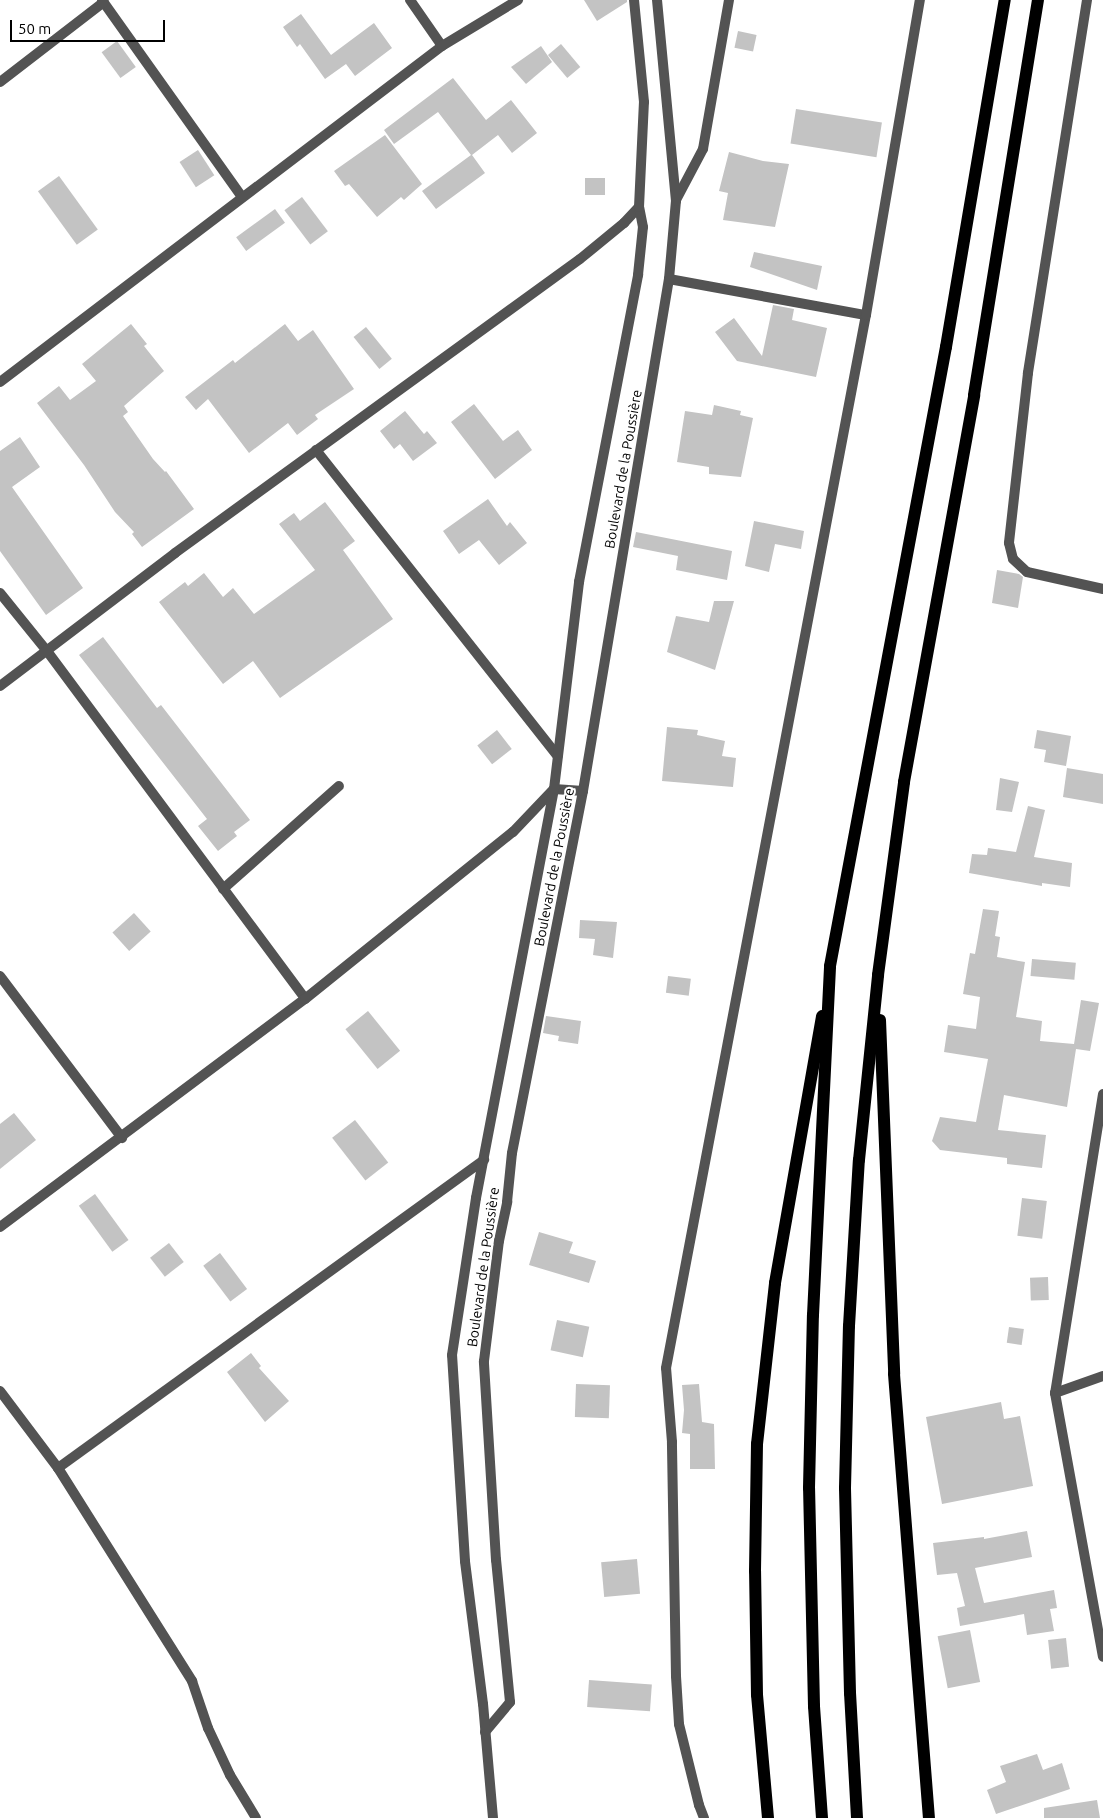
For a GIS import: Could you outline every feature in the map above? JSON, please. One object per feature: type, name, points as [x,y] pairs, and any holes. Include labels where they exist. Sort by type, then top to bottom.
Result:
[{"type":"main road","points":[[768,1818],[757,1696],[755,1571],[757,1444],[774,1283],[830,966],[946,347],[1005,0]]},
{"type":"main road","points":[[857,1818],[850,1693],[845,1488],[849,1326],[859,1160],[878,975],[904,782],[974,395],[1038,0]]},
{"type":"main road","points":[[822,1818],[814,1706],[809,1488],[813,1315],[830,966]]},
{"type":"main road","points":[[878,975],[894,1374],[930,1818]]},
{"type":"street","points":[[410,0],[442,46]]},
{"type":"street","points":[[0,382],[442,46],[518,0]]},
{"type":"street","name":"Boulevard de la Poussière","points":[[493,1818],[465,1562],[452,1355],[484,1160],[554,789],[579,582],[638,275],[643,227],[639,207],[644,102],[634,0]]},
{"type":"street","name":"Boulevard de la Poussière","points":[[485,1732],[510,1702],[496,1560],[484,1360],[499,1241],[508,1202],[512,1153],[583,791],[669,279],[676,201],[657,0]]},
{"type":"street","points":[[676,201],[703,149],[729,0]]},
{"type":"street","points":[[704,1818],[679,1724],[676,1676],[672,1442],[666,1368],[866,315],[920,0]]},
{"type":"street","points":[[1087,0],[1028,373],[1010,543],[1013,559],[1027,572],[1103,589]]},
{"type":"street","points":[[0,82],[103,1],[242,197]]},
{"type":"street","points":[[0,686],[316,450],[580,259],[624,224],[639,207]]},
{"type":"street","points":[[669,279],[866,315]]},
{"type":"street","points":[[316,450],[558,756]]},
{"type":"street","points":[[0,593],[47,651],[305,999]]},
{"type":"street","points":[[224,889],[339,786]]},
{"type":"street","points":[[0,1227],[122,1138],[305,999],[512,832],[554,789],[583,791]]},
{"type":"street","points":[[0,976],[122,1138]]},
{"type":"street","points":[[1103,1094],[1055,1393],[1098,1602],[1103,1658]]},
{"type":"street","points":[[58,1468],[484,1160]]},
{"type":"street","points":[[1055,1393],[1103,1376]]},
{"type":"street","points":[[0,1391],[58,1468],[192,1681],[208,1728],[230,1775],[256,1818]]},
{"type":"building","points":[[584,0],[627,0],[627,2],[597,21]]},
{"type":"building","points":[[301,14],[331,55],[374,23],[392,48],[355,76],[346,64],[325,79],[300,44],[297,47],[283,27]]},
{"type":"building","points":[[738,31],[757,35],[753,52],[734,48]]},
{"type":"building","points":[[117,41],[136,67],[120,78],[102,52]]},
{"type":"building","points":[[561,44],[580,67],[567,78],[548,55]]},
{"type":"building","points":[[541,46],[552,62],[526,84],[511,67]]},
{"type":"building","points":[[453,78],[486,120],[511,100],[537,133],[512,153],[498,135],[472,155],[485,173],[436,209],[422,191],[471,155],[438,112],[394,144],[384,130]]},
{"type":"building","points":[[796,109],[882,123],[876,157],[791,144]]},
{"type":"building","points":[[385,135],[422,184],[404,200],[401,197],[377,217],[349,184],[345,186],[334,171]]},
{"type":"building","points":[[198,150],[214,175],[196,187],[180,162]]},
{"type":"building","points":[[729,152],[763,161],[789,164],[775,227],[723,220],[728,193],[719,191]]},
{"type":"building","points":[[59,176],[98,229],[77,245],[38,191]]},
{"type":"building","points":[[585,178],[605,178],[605,195],[585,195]]},
{"type":"building","points":[[302,197],[328,231],[310,245],[284,210]]},
{"type":"building","points":[[275,209],[285,223],[246,251],[236,237]]},
{"type":"building","points":[[754,252],[822,266],[817,290],[750,267]]},
{"type":"building","points":[[773,305],[794,309],[792,320],[827,328],[816,377],[737,361],[715,332],[734,318],[762,356]]},
{"type":"building","points":[[131,324],[147,344],[144,346],[164,371],[124,406],[128,412],[123,416],[153,459],[166,471],[194,509],[142,547],[132,534],[134,532],[115,512],[84,465],[37,403],[59,386],[70,400],[96,381],[82,364]]},
{"type":"building","points":[[285,324],[298,341],[313,330],[354,389],[315,415],[318,419],[297,435],[288,423],[249,453],[208,399],[196,410],[185,397],[233,360],[235,363]]},
{"type":"building","points":[[366,327],[392,359],[379,369],[354,337]]},
{"type":"building","points":[[474,404],[503,441],[518,430],[532,450],[495,479],[451,422]]},
{"type":"building","points":[[714,405],[741,411],[740,415],[753,418],[741,477],[709,474],[709,467],[677,462],[685,411],[712,415]]},
{"type":"building","points":[[405,411],[424,434],[427,431],[437,443],[413,461],[400,444],[394,449],[380,431]]},
{"type":"building","points":[[20,437],[40,467],[12,487],[83,588],[46,615],[0,551],[0,451]]},
{"type":"building","points":[[488,499],[507,526],[510,522],[527,543],[499,565],[479,540],[459,554],[443,531]]},
{"type":"building","points":[[325,502],[355,541],[343,550],[393,619],[280,698],[253,661],[223,684],[159,602],[185,582],[188,586],[204,573],[223,597],[233,588],[254,614],[315,570],[279,524],[294,513],[300,521]]},
{"type":"building","points":[[754,521],[804,531],[801,549],[775,544],[769,572],[745,566]]},
{"type":"building","points":[[636,532],[732,551],[727,580],[676,570],[678,556],[633,547]]},
{"type":"building","points":[[997,570],[1019,574],[1023,577],[1018,608],[992,603]]},
{"type":"building","points":[[714,601],[734,601],[715,670],[667,652],[676,616],[709,622]]},
{"type":"building","points":[[103,637],[157,708],[161,705],[250,820],[234,832],[237,836],[218,851],[198,826],[207,819],[79,655]]},
{"type":"building","points":[[667,727],[698,730],[697,735],[725,741],[722,756],[736,758],[733,787],[662,781]]},
{"type":"building","points":[[497,730],[512,749],[492,764],[477,745]]},
{"type":"building","points":[[1037,730],[1071,736],[1066,766],[1044,762],[1046,750],[1034,748]]},
{"type":"building","points":[[1067,768],[1103,774],[1103,804],[1063,797]]},
{"type":"building","points":[[1000,778],[1019,782],[1012,812],[996,810]]},
{"type":"building","points":[[1028,806],[1045,810],[1034,857],[1072,863],[1070,887],[1042,883],[1042,886],[969,873],[972,854],[987,855],[988,848],[1016,852]]},
{"type":"building","points":[[983,909],[999,911],[995,936],[1000,937],[997,957],[1025,962],[1016,1017],[1042,1021],[1040,1041],[1074,1044],[1081,1000],[1099,1003],[1090,1051],[1076,1049],[1067,1107],[1004,1095],[998,1130],[1046,1135],[1042,1168],[1007,1164],[1007,1158],[940,1150],[932,1141],[940,1117],[976,1122],[988,1059],[944,1052],[948,1025],[976,1029],[980,997],[963,994],[970,953],[975,954]]},
{"type":"building","points":[[134,913],[151,932],[129,951],[112,932]]},
{"type":"building","points":[[580,920],[617,922],[613,958],[593,955],[595,939],[579,938]]},
{"type":"building","points":[[1032,959],[1076,963],[1074,980],[1031,976]]},
{"type":"building","points":[[668,976],[691,979],[689,996],[666,993]]},
{"type":"building","points":[[368,1011],[400,1051],[378,1069],[345,1029]]},
{"type":"building","points":[[546,1016],[581,1021],[578,1044],[558,1041],[559,1036],[543,1033]]},
{"type":"building","points":[[14,1113],[36,1140],[0,1169],[0,1124]]},
{"type":"building","points":[[355,1120],[388,1163],[365,1180],[332,1138]]},
{"type":"building","points":[[95,1194],[129,1240],[112,1252],[79,1206]]},
{"type":"building","points":[[1022,1198],[1047,1201],[1042,1239],[1017,1236]]},
{"type":"building","points":[[539,1232],[573,1242],[569,1253],[596,1261],[589,1283],[529,1265]]},
{"type":"building","points":[[169,1243],[184,1262],[165,1277],[150,1258]]},
{"type":"building","points":[[220,1253],[247,1289],[230,1302],[203,1266]]},
{"type":"building","points":[[1048,1277],[1049,1300],[1031,1301],[1030,1278]]},
{"type":"building","points":[[557,1320],[589,1327],[583,1357],[551,1350]]},
{"type":"building","points":[[1009,1327],[1024,1329],[1022,1345],[1007,1343]]},
{"type":"building","points":[[251,1353],[261,1366],[259,1368],[289,1401],[265,1422],[227,1372]]},
{"type":"building","points":[[576,1384],[610,1385],[609,1418],[575,1417]]},
{"type":"building","points":[[699,1384],[702,1422],[714,1424],[715,1469],[690,1469],[690,1434],[682,1433],[684,1410],[682,1385]]},
{"type":"building","points":[[1001,1402],[1004,1419],[1020,1416],[1033,1486],[942,1504],[926,1417]]},
{"type":"building","points":[[1027,1531],[1032,1557],[975,1568],[984,1603],[1054,1590],[1057,1608],[1050,1609],[1054,1631],[1027,1635],[1024,1614],[960,1626],[957,1608],[965,1606],[957,1573],[937,1575],[933,1543],[984,1537],[984,1539]]},
{"type":"building","points":[[637,1559],[640,1594],[604,1597],[601,1562]]},
{"type":"building","points":[[970,1630],[980,1682],[948,1688],[938,1636]]},
{"type":"building","points":[[1066,1638],[1069,1667],[1051,1669],[1048,1640]]},
{"type":"building","points":[[589,1680],[652,1684],[650,1711],[587,1707]]},
{"type":"building","points":[[1037,1754],[1043,1770],[1062,1763],[1070,1789],[996,1814],[987,1790],[1006,1782],[1000,1766]]},
{"type":"building","points":[[1097,1800],[1100,1818],[1044,1818],[1044,1808]]}]
